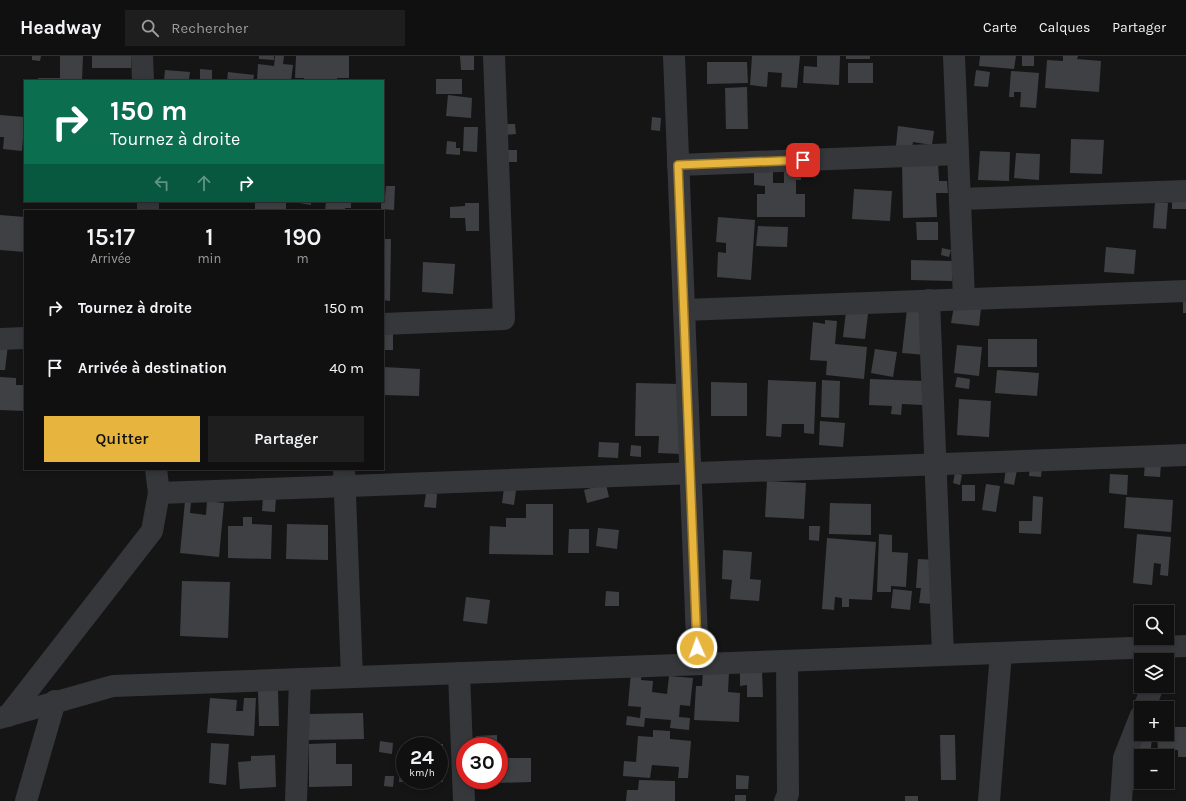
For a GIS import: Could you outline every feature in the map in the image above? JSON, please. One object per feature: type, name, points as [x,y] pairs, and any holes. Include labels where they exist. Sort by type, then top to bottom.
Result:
[{"type":"street","points":[[142,56],[143,80]]},
{"type":"street","points":[[384,324],[504,319],[494,56]]},
{"type":"street","points":[[674,56],[698,664]]},
{"type":"street","points":[[954,56],[964,299]]},
{"type":"street","points":[[678,165],[958,154]]},
{"type":"street","points":[[960,199],[1186,191]]},
{"type":"street","points":[[684,310],[1186,291]]},
{"type":"street","points":[[929,300],[943,655]]},
{"type":"street","points":[[0,338],[24,338]]},
{"type":"street","points":[[159,493],[344,478],[691,473],[1186,455]]},
{"type":"street","points":[[4,717],[152,531],[159,493],[156,470]]},
{"type":"street","points":[[344,478],[352,677]]},
{"type":"street","points":[[4,717],[113,686],[1001,653],[1174,651]]},
{"type":"street","points":[[989,801],[1001,653]]},
{"type":"street","points":[[785,801],[788,794],[787,661]]},
{"type":"street","points":[[459,673],[464,801]]},
{"type":"street","points":[[296,801],[300,679]]},
{"type":"street","points":[[26,801],[56,701]]},
{"type":"street","points":[[1121,801],[1124,758],[1134,733]]},
{"type":"building","points":[[32,56],[41,56],[40,61],[32,60]]},
{"type":"building","points":[[60,56],[83,56],[82,80],[38,80],[38,78],[60,78]]},
{"type":"building","points":[[92,56],[131,56],[131,68],[92,68]]},
{"type":"building","points":[[259,56],[274,56],[274,60],[259,59]]},
{"type":"building","points":[[275,56],[284,56],[283,64],[293,65],[291,80],[257,79],[258,64],[274,66]]},
{"type":"building","points":[[296,56],[349,56],[349,78],[337,78],[337,80],[304,80],[304,78],[295,78]]},
{"type":"building","points":[[460,56],[474,56],[474,70],[461,70]]},
{"type":"building","points":[[752,56],[800,56],[797,88],[781,87],[782,73],[768,72],[767,87],[750,85]]},
{"type":"building","points":[[817,56],[840,56],[839,85],[803,83],[804,66],[817,67]]},
{"type":"building","points":[[846,56],[870,56],[870,59],[846,59]]},
{"type":"building","points":[[980,56],[1016,56],[1014,69],[979,66]]},
{"type":"building","points":[[1022,56],[1034,56],[1034,66],[1022,66]]},
{"type":"building","points":[[1063,56],[1078,56],[1077,59],[1101,61],[1099,92],[1045,88],[1047,60],[1063,61]]},
{"type":"building","points":[[707,62],[747,62],[748,83],[707,84]]},
{"type":"building","points":[[848,63],[873,63],[873,83],[848,83]]},
{"type":"building","points":[[200,69],[212,70],[212,80],[164,80],[165,70],[190,72],[189,79],[200,79]]},
{"type":"building","points":[[976,70],[990,72],[988,87],[974,86]]},
{"type":"building","points":[[1011,71],[1039,73],[1036,108],[1020,107],[1021,92],[1014,92],[1014,97],[1009,97]]},
{"type":"building","points":[[228,72],[254,75],[253,80],[227,80]]},
{"type":"building","points":[[436,79],[462,79],[462,94],[436,94]]},
{"type":"building","points":[[747,87],[748,129],[726,129],[725,88]]},
{"type":"building","points":[[448,95],[472,98],[471,118],[446,116]]},
{"type":"building","points":[[0,115],[24,117],[24,138],[22,151],[3,149],[4,137],[0,137]]},
{"type":"building","points":[[652,117],[661,118],[660,131],[651,130]]},
{"type":"building","points":[[504,124],[515,124],[516,134],[505,135]]},
{"type":"building","points":[[898,126],[934,131],[932,145],[913,142],[912,148],[896,146]]},
{"type":"building","points":[[464,127],[478,127],[477,152],[463,151]]},
{"type":"building","points":[[1071,139],[1104,140],[1102,174],[1070,173]]},
{"type":"building","points":[[447,141],[456,142],[456,148],[460,148],[460,155],[446,154]]},
{"type":"building","points":[[507,150],[517,150],[517,162],[507,162]]},
{"type":"building","points":[[980,151],[1010,152],[1009,181],[978,180]]},
{"type":"building","points":[[784,152],[802,152],[801,180],[796,180],[796,194],[805,194],[805,217],[757,217],[757,194],[765,194],[765,186],[754,185],[754,154],[773,154],[773,183],[784,183]]},
{"type":"building","points":[[1016,153],[1040,154],[1039,180],[1014,178]]},
{"type":"building","points":[[938,162],[939,181],[947,181],[948,193],[936,193],[937,217],[903,218],[902,163]]},
{"type":"building","points":[[386,186],[395,186],[394,210],[381,209],[381,202],[384,202]]},
{"type":"building","points":[[1172,186],[1186,186],[1186,209],[1172,209]]},
{"type":"building","points":[[854,189],[892,191],[890,221],[852,219]]},
{"type":"building","points":[[255,202],[286,202],[286,210],[255,210]]},
{"type":"building","points":[[293,202],[311,202],[311,205]]},
{"type":"building","points":[[326,202],[351,202],[351,208],[345,208],[345,210],[325,210]]},
{"type":"building","points":[[1155,202],[1168,203],[1166,229],[1153,228]]},
{"type":"building","points":[[465,203],[479,203],[479,231],[466,231],[465,218],[450,218],[450,207],[465,206]]},
{"type":"building","points":[[0,215],[24,217],[24,252],[0,250]]},
{"type":"building","points":[[718,217],[755,220],[751,280],[717,277],[718,252],[726,253],[726,243],[716,242]]},
{"type":"building","points":[[916,222],[938,222],[938,240],[917,240]]},
{"type":"building","points":[[758,226],[788,227],[787,247],[756,246]]},
{"type":"building","points":[[384,239],[391,239],[390,301],[384,300]]},
{"type":"building","points":[[1106,247],[1136,250],[1134,274],[1104,272]]},
{"type":"building","points":[[942,248],[951,250],[949,257],[941,255]]},
{"type":"building","points":[[911,260],[952,261],[952,281],[911,280]]},
{"type":"building","points":[[423,262],[455,264],[453,294],[422,292]]},
{"type":"building","points":[[1183,297],[1186,297],[1186,313],[1183,313]]},
{"type":"building","points":[[954,306],[981,309],[979,326],[951,323]]},
{"type":"building","points":[[907,309],[931,312],[926,355],[902,353]]},
{"type":"building","points":[[846,311],[868,314],[865,339],[843,337]]},
{"type":"building","points":[[825,320],[837,321],[835,344],[867,347],[864,379],[826,375],[827,361],[810,360],[813,322],[825,324]]},
{"type":"building","points":[[384,321],[393,321],[393,350],[384,350]]},
{"type":"building","points":[[988,339],[1037,339],[1037,367],[988,367]]},
{"type":"building","points":[[0,344],[8,345],[5,370],[0,370]]},
{"type":"building","points":[[957,345],[982,347],[979,376],[954,373]]},
{"type":"building","points":[[875,349],[897,352],[893,377],[871,373]]},
{"type":"building","points":[[384,367],[420,369],[419,396],[384,395]]},
{"type":"building","points":[[997,370],[1039,373],[1037,396],[995,393]]},
{"type":"building","points":[[0,377],[16,378],[16,385],[24,385],[24,411],[0,410]]},
{"type":"building","points":[[957,377],[970,379],[969,389],[955,387]]},
{"type":"building","points":[[870,379],[923,381],[923,405],[902,404],[901,415],[891,414],[892,406],[869,405]]},
{"type":"building","points":[[768,380],[816,382],[814,434],[804,433],[804,424],[782,424],[781,437],[766,436]]},
{"type":"building","points":[[822,380],[840,381],[839,418],[821,417]]},
{"type":"building","points":[[711,382],[747,383],[747,416],[711,416]]},
{"type":"building","points":[[636,383],[680,384],[682,454],[658,453],[659,436],[635,436]]},
{"type":"building","points":[[959,399],[991,401],[989,437],[957,435]]},
{"type":"building","points":[[820,421],[845,423],[843,447],[819,445]]},
{"type":"building","points":[[599,442],[619,443],[618,458],[598,457]]},
{"type":"building","points":[[631,445],[641,446],[641,457],[630,456]]},
{"type":"building","points":[[1145,462],[1161,464],[1160,477],[1144,476]]},
{"type":"building","points":[[1030,465],[1042,466],[1041,477],[1029,476]]},
{"type":"building","points":[[1006,467],[1017,470],[1014,485],[1004,483]]},
{"type":"building","points":[[955,473],[962,475],[960,485],[953,483]]},
{"type":"building","points":[[1110,474],[1128,475],[1127,495],[1109,493]]},
{"type":"building","points":[[767,481],[806,483],[804,519],[765,517]]},
{"type":"building","points":[[606,484],[609,497],[587,503],[584,490]]},
{"type":"building","points":[[986,484],[1000,486],[996,512],[982,510]]},
{"type":"building","points":[[962,485],[975,485],[975,501],[962,501]]},
{"type":"building","points":[[504,488],[516,490],[514,505],[502,503]]},
{"type":"building","points":[[426,493],[437,494],[436,508],[424,507]]},
{"type":"building","points":[[1033,496],[1043,497],[1041,534],[1019,533],[1019,521],[1032,521]]},
{"type":"building","points":[[263,497],[276,497],[275,512],[262,511]]},
{"type":"building","points":[[1126,497],[1173,500],[1171,532],[1124,528]]},
{"type":"building","points":[[185,501],[191,502],[190,513],[206,515],[207,501],[224,503],[219,557],[180,553]]},
{"type":"building","points":[[830,503],[871,504],[871,535],[829,534]]},
{"type":"building","points":[[526,504],[553,504],[553,555],[489,554],[490,526],[506,527],[506,518],[526,518]]},
{"type":"building","points":[[243,517],[252,517],[252,524],[272,525],[271,559],[228,558],[228,526],[243,526]]},
{"type":"building","points":[[287,524],[328,525],[328,560],[286,559]]},
{"type":"building","points":[[809,526],[820,526],[819,541],[809,540]]},
{"type":"building","points":[[598,528],[619,530],[617,549],[596,546]]},
{"type":"building","points":[[569,529],[589,529],[589,553],[568,553]]},
{"type":"building","points":[[879,534],[892,535],[892,552],[908,553],[906,587],[891,586],[891,592],[877,592]]},
{"type":"building","points":[[1137,534],[1171,537],[1168,576],[1160,575],[1161,564],[1154,563],[1152,585],[1133,583]]},
{"type":"building","points":[[827,538],[876,542],[872,600],[849,599],[849,607],[842,607],[842,598],[835,597],[834,610],[822,609]]},
{"type":"building","points":[[723,550],[752,552],[750,579],[761,580],[759,601],[730,599],[732,580],[722,579]]},
{"type":"building","points":[[918,559],[936,560],[933,604],[919,603],[921,588],[916,588]]},
{"type":"building","points":[[182,581],[230,582],[228,638],[180,636]]},
{"type":"building","points":[[893,589],[912,591],[910,610],[891,608]]},
{"type":"building","points":[[606,591],[619,592],[619,606],[605,606]]},
{"type":"building","points":[[466,597],[490,600],[487,624],[463,621]]},
{"type":"building","points":[[703,670],[729,672],[728,692],[740,693],[739,722],[694,720],[696,686],[702,686]]},
{"type":"building","points":[[762,670],[763,697],[747,697],[747,685],[740,686],[740,671]]},
{"type":"building","points":[[631,672],[642,673],[641,680],[653,681],[652,692],[667,694],[669,676],[693,678],[690,706],[680,705],[679,717],[690,718],[689,730],[670,728],[671,720],[645,718],[644,727],[626,725],[627,716],[640,718],[641,707],[628,706]]},
{"type":"building","points":[[278,689],[279,726],[259,726],[258,690]]},
{"type":"building","points":[[210,698],[237,700],[236,711],[243,711],[244,698],[256,698],[254,736],[207,733]]},
{"type":"building","points":[[363,713],[364,739],[308,740],[307,714]]},
{"type":"building","points":[[1174,727],[1186,727],[1186,757],[1178,757],[1178,750],[1158,749],[1157,741],[1174,741]]},
{"type":"building","points":[[653,730],[670,731],[670,739],[691,741],[688,778],[678,778],[679,767],[652,765],[650,778],[623,776],[624,761],[636,762],[638,736],[653,737]]},
{"type":"building","points":[[497,735],[497,737],[476,737]]},
{"type":"building","points":[[940,735],[955,735],[956,780],[941,780]]},
{"type":"building","points":[[380,741],[393,743],[392,754],[379,752]]},
{"type":"building","points":[[1140,741],[1152,741],[1151,749],[1138,749]]},
{"type":"building","points":[[211,743],[229,744],[226,785],[209,783]]},
{"type":"building","points":[[336,743],[336,764],[352,764],[352,786],[309,787],[309,744]]},
{"type":"building","points":[[275,755],[276,787],[240,789],[238,762],[251,761],[251,756]]},
{"type":"building","points":[[508,758],[531,758],[531,782],[508,783]]},
{"type":"building","points":[[736,775],[749,776],[748,789],[736,789]]},
{"type":"building","points":[[385,776],[394,776],[393,787],[384,786]]},
{"type":"building","points":[[639,780],[675,781],[675,801],[626,801],[627,790],[638,790]]},
{"type":"building","points":[[735,795],[746,795],[746,801],[735,801]]},
{"type":"building","points":[[905,796],[918,796],[918,801],[905,801]]},
{"type":"route","points":[[697,648],[678,165],[803,160]]}]
